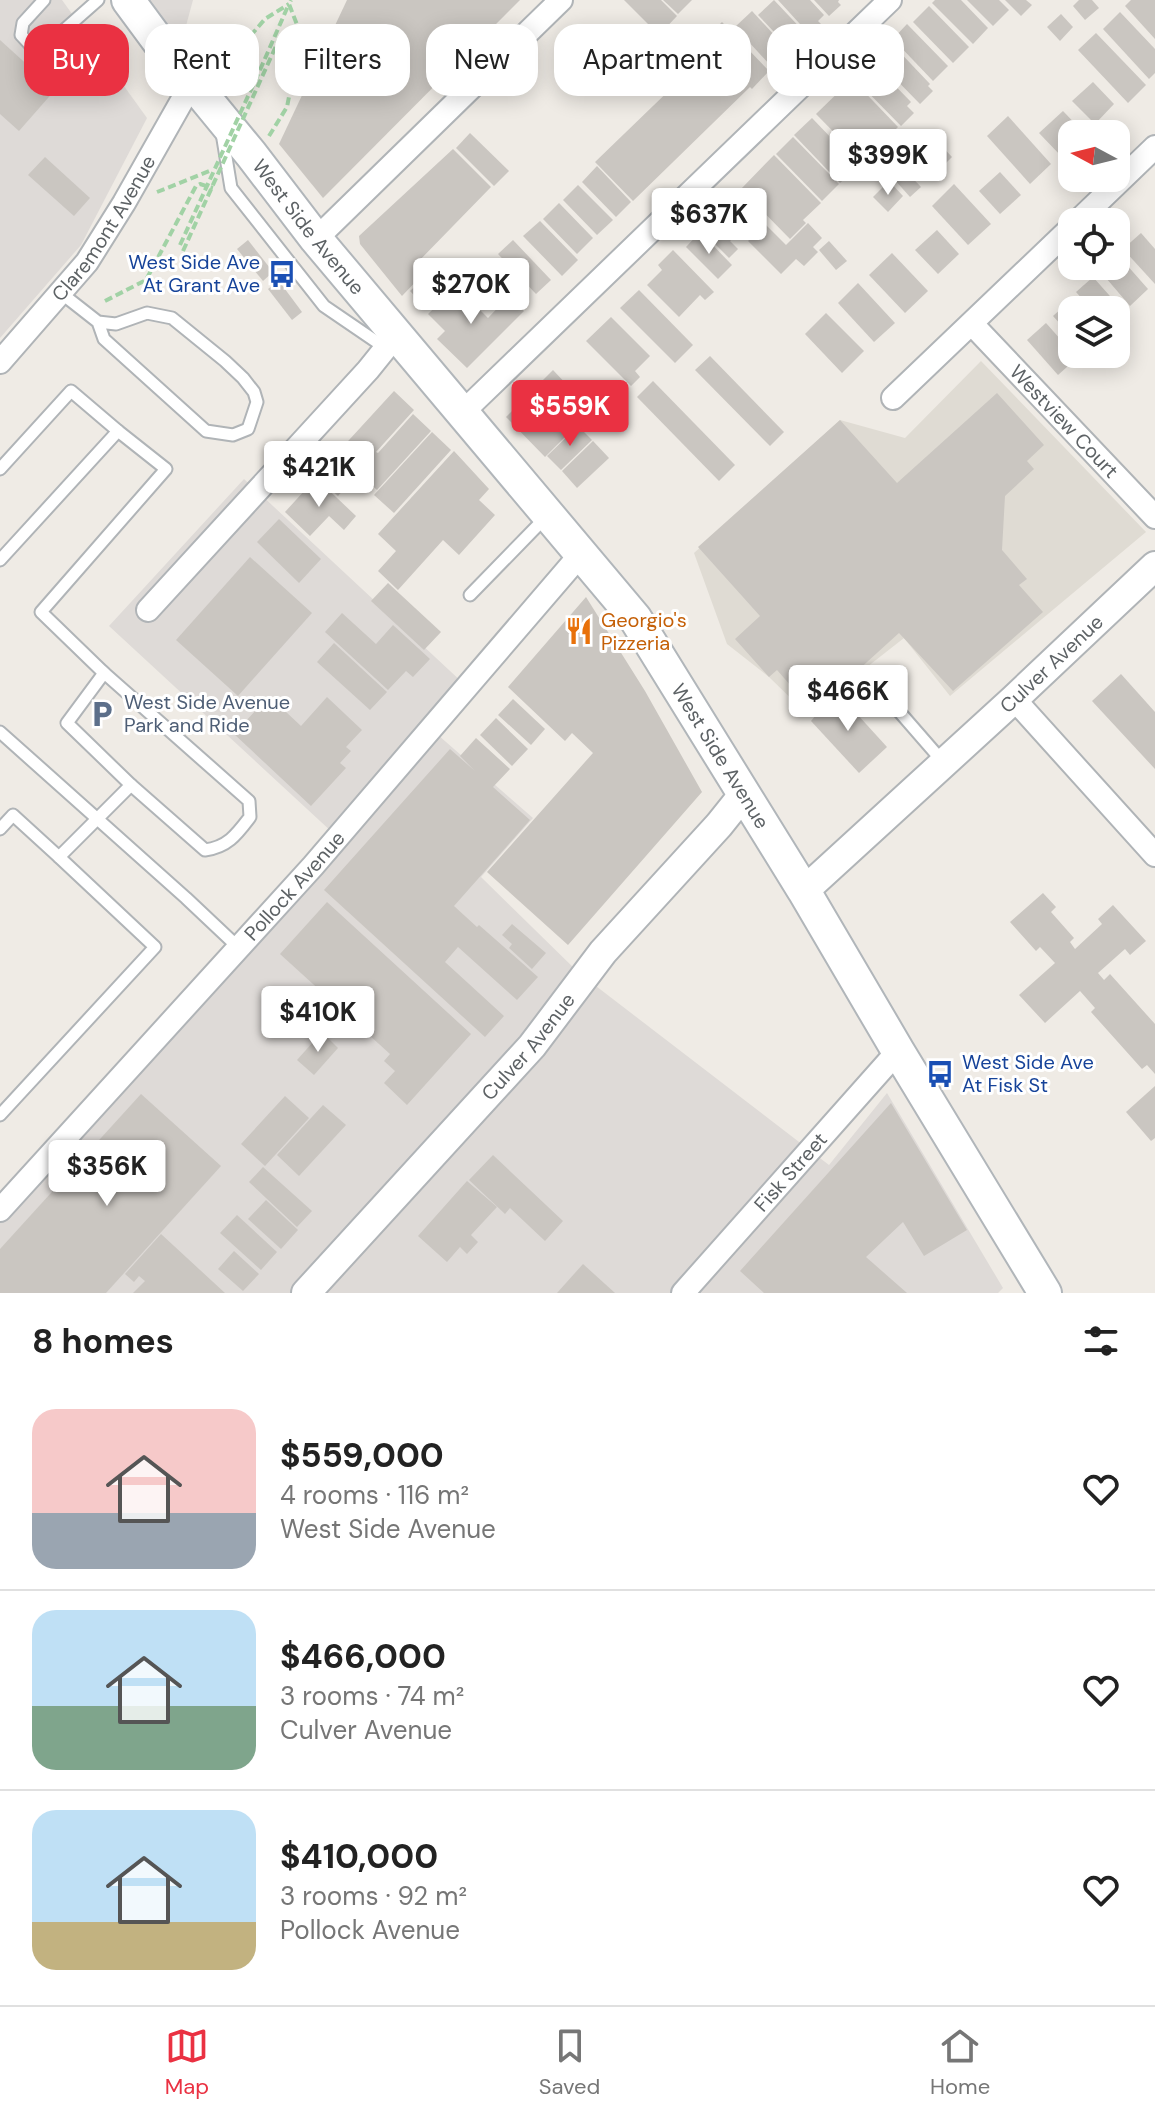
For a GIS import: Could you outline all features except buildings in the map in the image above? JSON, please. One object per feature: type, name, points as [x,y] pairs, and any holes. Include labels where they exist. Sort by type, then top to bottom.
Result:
[{"type":"main road","name":"West Side Avenue","points":[[212,96],[220,116],[392,341],[439,384],[635,618],[804,891],[1045,1293]]},
{"type":"street","points":[[316,239],[561,0]]},
{"type":"street","points":[[463,412],[890,0]]},
{"type":"street","name":"Claremont Avenue","points":[[0,362],[87,262],[193,96]]},
{"type":"street","points":[[1092,208],[1155,147]]},
{"type":"street","points":[[893,398],[1058,241]]},
{"type":"street","name":"Westview Court","points":[[972,324],[1155,517]]},
{"type":"street","points":[[148,610],[392,341]]},
{"type":"street","name":"Pollock Avenue","points":[[0,1210],[313,866],[580,555]]},
{"type":"street","name":"Culver Avenue","points":[[804,891],[945,764],[1155,566]]},
{"type":"street","points":[[1014,699],[1155,855]]},
{"type":"street","name":"Culver Avenue","points":[[306,1293],[532,1046],[603,952],[743,795]]},
{"type":"street","name":"Fisk Street","points":[[683,1293],[898,1051]]},
{"type":"lane","points":[[44,0],[23,23],[21,35],[34,49],[47,45],[98,0]]},
{"type":"lane","points":[[220,116],[231,188],[324,306],[392,341]]},
{"type":"lane","points":[[61,293],[98,322],[116,324],[147,313],[172,318],[225,361],[254,392],[257,402],[248,429],[233,435],[206,431],[104,339],[98,322]]},
{"type":"lane","points":[[0,469],[71,391],[166,469],[41,612],[102,671],[249,801],[250,817],[235,836],[218,848],[205,850],[67,723],[104,673],[102,671]]},
{"type":"lane","points":[[0,560],[118,431]]},
{"type":"lane","points":[[470,595],[549,514]]},
{"type":"lane","points":[[877,686],[945,764]]},
{"type":"lane","points":[[0,732],[239,948]]},
{"type":"lane","points":[[59,857],[131,785]]},
{"type":"lane","points":[[0,829],[13,815],[155,947],[0,1115]]},
{"type":"path","points":[[280,24],[290,2]]},
{"type":"path","points":[[259,25],[290,2]]},
{"type":"path","points":[[268,138],[287,107],[301,35],[290,2]]},
{"type":"path","points":[[275,36],[181,248],[275,48]]},
{"type":"path","points":[[124,203],[227,164]]},
{"type":"path","points":[[105,301],[146,280],[196,186],[200,184],[219,191]]},
{"type":"shaded area","points":[[0,0],[62,0],[79,24],[24,24],[24,96],[129,96],[129,93],[147,118],[81,245],[0,338]]},
{"type":"shaded area","points":[[142,0],[193,0],[186,24],[161,24]]},
{"type":"shaded area","points":[[981,361],[1146,532],[950,696],[904,638],[807,714],[769,677],[727,644],[694,553],[840,420],[905,438]]},
{"type":"shaded area","points":[[244,479],[464,684],[430,728],[533,818],[481,877],[579,973],[829,1165],[887,1093],[1003,1288],[998,1293],[0,1293],[0,1206],[333,833],[109,626]]},
{"type":"place","name":"West Side Ave At Grant Ave","points":[[282,274]]},
{"type":"place","name":"Georgio's Pizzeria","points":[[579,631]]},
{"type":"place","name":"West Side Avenue Park and Ride","points":[[102,714]]},
{"type":"place","name":"West Side Ave At Fisk St","points":[[940,1074]]}]
